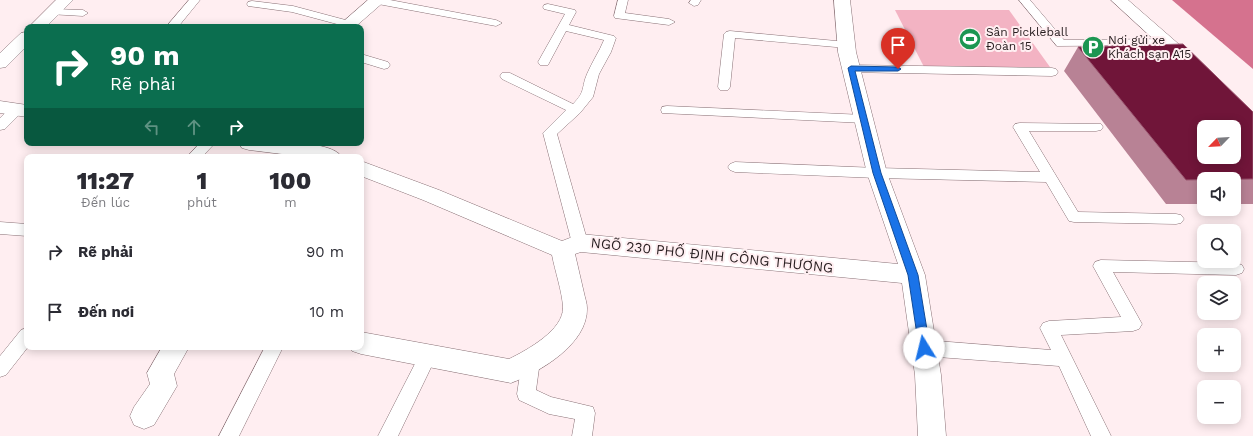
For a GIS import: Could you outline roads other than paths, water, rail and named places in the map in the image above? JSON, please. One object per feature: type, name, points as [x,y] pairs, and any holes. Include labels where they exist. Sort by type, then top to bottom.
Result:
[{"type":"street","points":[[40,24],[65,0]]},
{"type":"street","points":[[349,24],[378,0]]},
{"type":"street","points":[[842,0],[851,68],[877,173],[913,275],[928,375],[932,436]]},
{"type":"street","points":[[1119,0],[1201,73]]},
{"type":"street","points":[[0,63],[24,40]]},
{"type":"street","points":[[272,146],[324,154]]},
{"type":"street","name":"NGÕ 230 PHỐ ĐỊNH CÔNG THƯỢNG","points":[[364,169],[571,246],[913,275]]},
{"type":"street","points":[[364,344],[511,371],[548,350],[571,327],[575,308],[571,246]]},
{"type":"street","points":[[144,416],[164,386],[160,373],[174,350]]},
{"type":"lane","points":[[175,24],[195,0]]},
{"type":"lane","points":[[378,0],[496,23]]},
{"type":"lane","points":[[623,0],[619,16],[669,22]]},
{"type":"lane","points":[[1024,0],[1061,44],[1166,42]]},
{"type":"lane","points":[[252,4],[293,9],[341,24]]},
{"type":"lane","points":[[544,62],[571,12],[548,7]]},
{"type":"lane","points":[[53,12],[83,13]]},
{"type":"lane","points":[[563,27],[610,38],[605,52],[593,74],[587,97],[550,133],[571,246]]},
{"type":"lane","points":[[724,86],[730,34],[847,45]]},
{"type":"lane","points":[[364,59],[384,64]]},
{"type":"lane","points":[[851,68],[1052,72]]},
{"type":"lane","points":[[506,76],[574,110]]},
{"type":"lane","points":[[0,126],[15,109]]},
{"type":"lane","points":[[667,110],[864,119]]},
{"type":"lane","points":[[1096,127],[1020,127],[1074,217],[1176,219]]},
{"type":"lane","points":[[197,154],[205,146]]},
{"type":"lane","points":[[735,167],[877,173],[1050,177]]},
{"type":"lane","points":[[0,228],[24,230]]},
{"type":"lane","points":[[1101,436],[1049,328],[1133,324],[1101,266],[1236,269]]},
{"type":"lane","points":[[0,369],[24,339]]},
{"type":"lane","points":[[924,348],[1064,359]]},
{"type":"lane","points":[[230,436],[273,350]]},
{"type":"lane","points":[[388,436],[428,355]]},
{"type":"lane","points":[[531,361],[526,394],[549,405],[586,413],[582,436]]},
{"type":"place","name":"Sân Pickleball Đoàn 15","points":[[970,39]]},
{"type":"place","name":"Nơi gửi xe Khách sạn A15","points":[[1093,47]]}]
